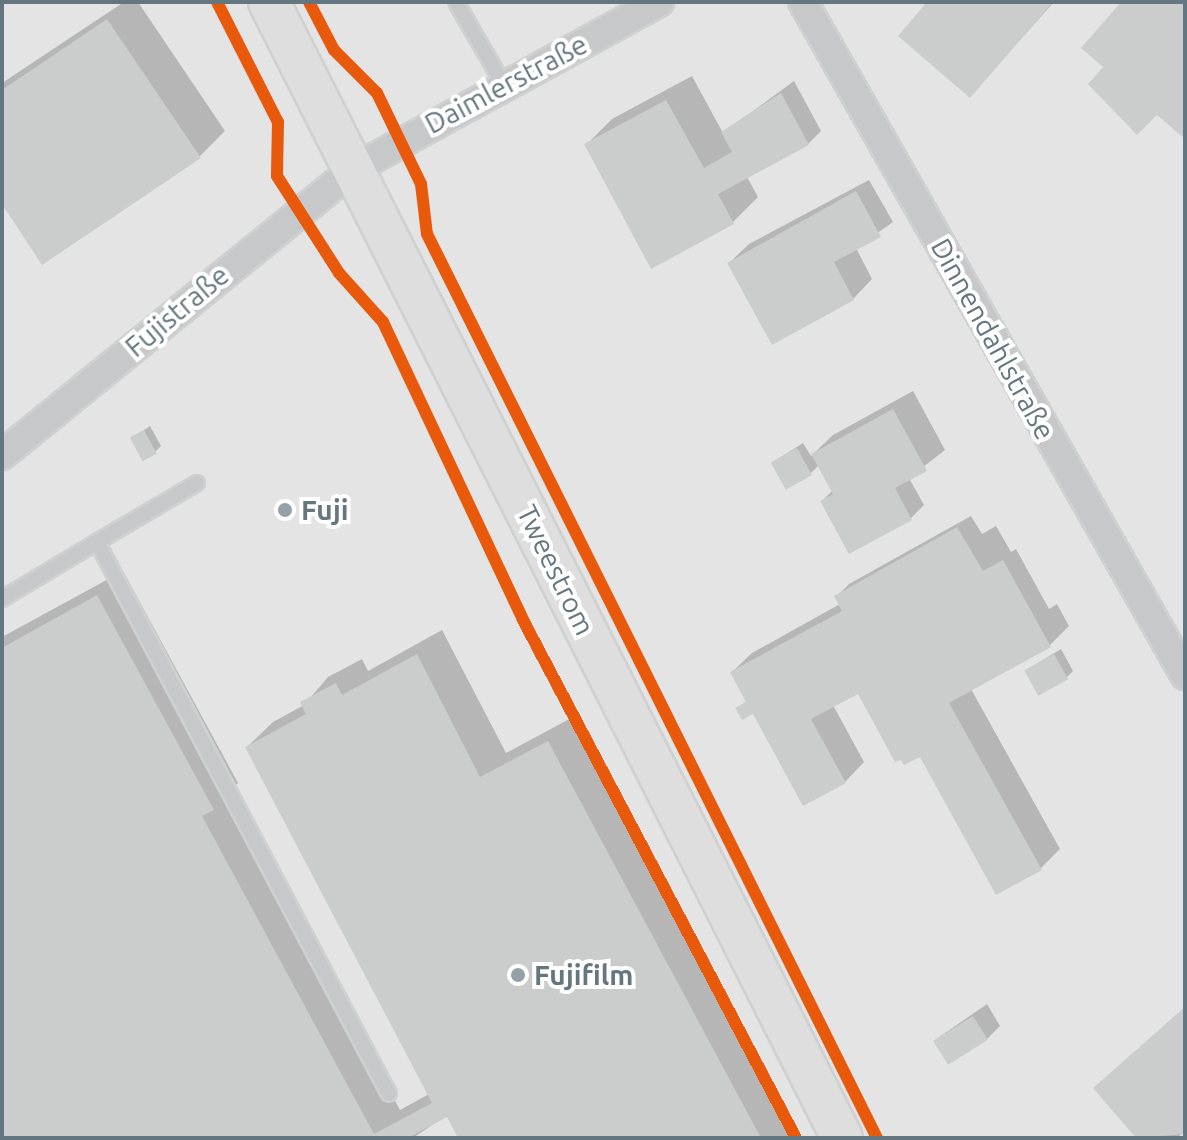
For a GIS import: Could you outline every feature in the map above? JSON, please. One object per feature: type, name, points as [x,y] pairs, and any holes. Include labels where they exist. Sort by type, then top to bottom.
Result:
[{"type":"main road","name":"Tweestrom","points":[[269,2],[842,1138]]},
{"type":"street","name":"Daimlerstraße","points":[[354,169],[659,2]]},
{"type":"street","name":"Dinnendahlstraße","points":[[803,2],[1185,675]]},
{"type":"street","name":"Fujistraße","points":[[2,455],[354,169]]},
{"type":"lane","points":[[456,2],[504,85]]},
{"type":"lane","points":[[2,599],[197,483]]},
{"type":"lane","points":[[97,542],[389,1094]]},
{"type":"shaded area","points":[[2,2],[1185,2],[1185,1138],[2,1138]]},
{"type":"building","points":[[927,2],[1053,2],[970,98],[898,36]]},
{"type":"building","points":[[1121,2],[1185,2],[1185,139],[1157,115],[1137,135],[1088,84],[1103,67],[1081,48]]},
{"type":"building","points":[[107,19],[201,158],[42,265],[2,204],[2,90]]},
{"type":"building","points":[[781,93],[809,145],[718,194],[734,224],[651,269],[584,144],[666,100],[704,168],[732,152],[721,132]]},
{"type":"building","points":[[856,191],[881,237],[834,262],[854,300],[772,345],[727,263]]},
{"type":"building","points":[[893,409],[927,471],[895,488],[912,520],[849,554],[820,501],[833,494],[811,454]]},
{"type":"building","points":[[144,430],[157,454],[143,461],[130,438]]},
{"type":"building","points":[[797,448],[812,475],[786,490],[771,463]]},
{"type":"building","points":[[957,527],[983,571],[1003,560],[1051,647],[949,703],[1042,870],[996,895],[920,757],[904,765],[901,760],[895,762],[858,694],[811,719],[846,783],[803,806],[753,714],[742,720],[735,708],[746,702],[730,672],[842,611],[834,596]]},
{"type":"building","name":"Fujifilm","points":[[97,595],[214,810],[202,816],[374,1134],[432,1103],[245,747],[306,714],[300,702],[336,683],[342,695],[417,654],[480,777],[548,741],[761,1138],[458,1138],[447,1117],[408,1138],[2,1138],[2,648]]},
{"type":"building","points":[[1054,654],[1068,679],[1038,696],[1024,670]]},
{"type":"building","points":[[1185,1007],[1185,1134],[1136,1138],[1093,1088]]},
{"type":"building","points":[[973,1016],[988,1040],[948,1065],[933,1041]]},
{"type":"cycle path","points":[[217,2],[278,122],[277,176],[339,273],[383,322],[523,620],[796,1138]]},
{"type":"cycle path","points":[[309,2],[334,50],[377,93],[421,184],[427,234],[877,1138]]},
{"type":"place","name":"Fuji","points":[[285,510]]},
{"type":"place","name":"Fujifilm","points":[[518,975]]}]
